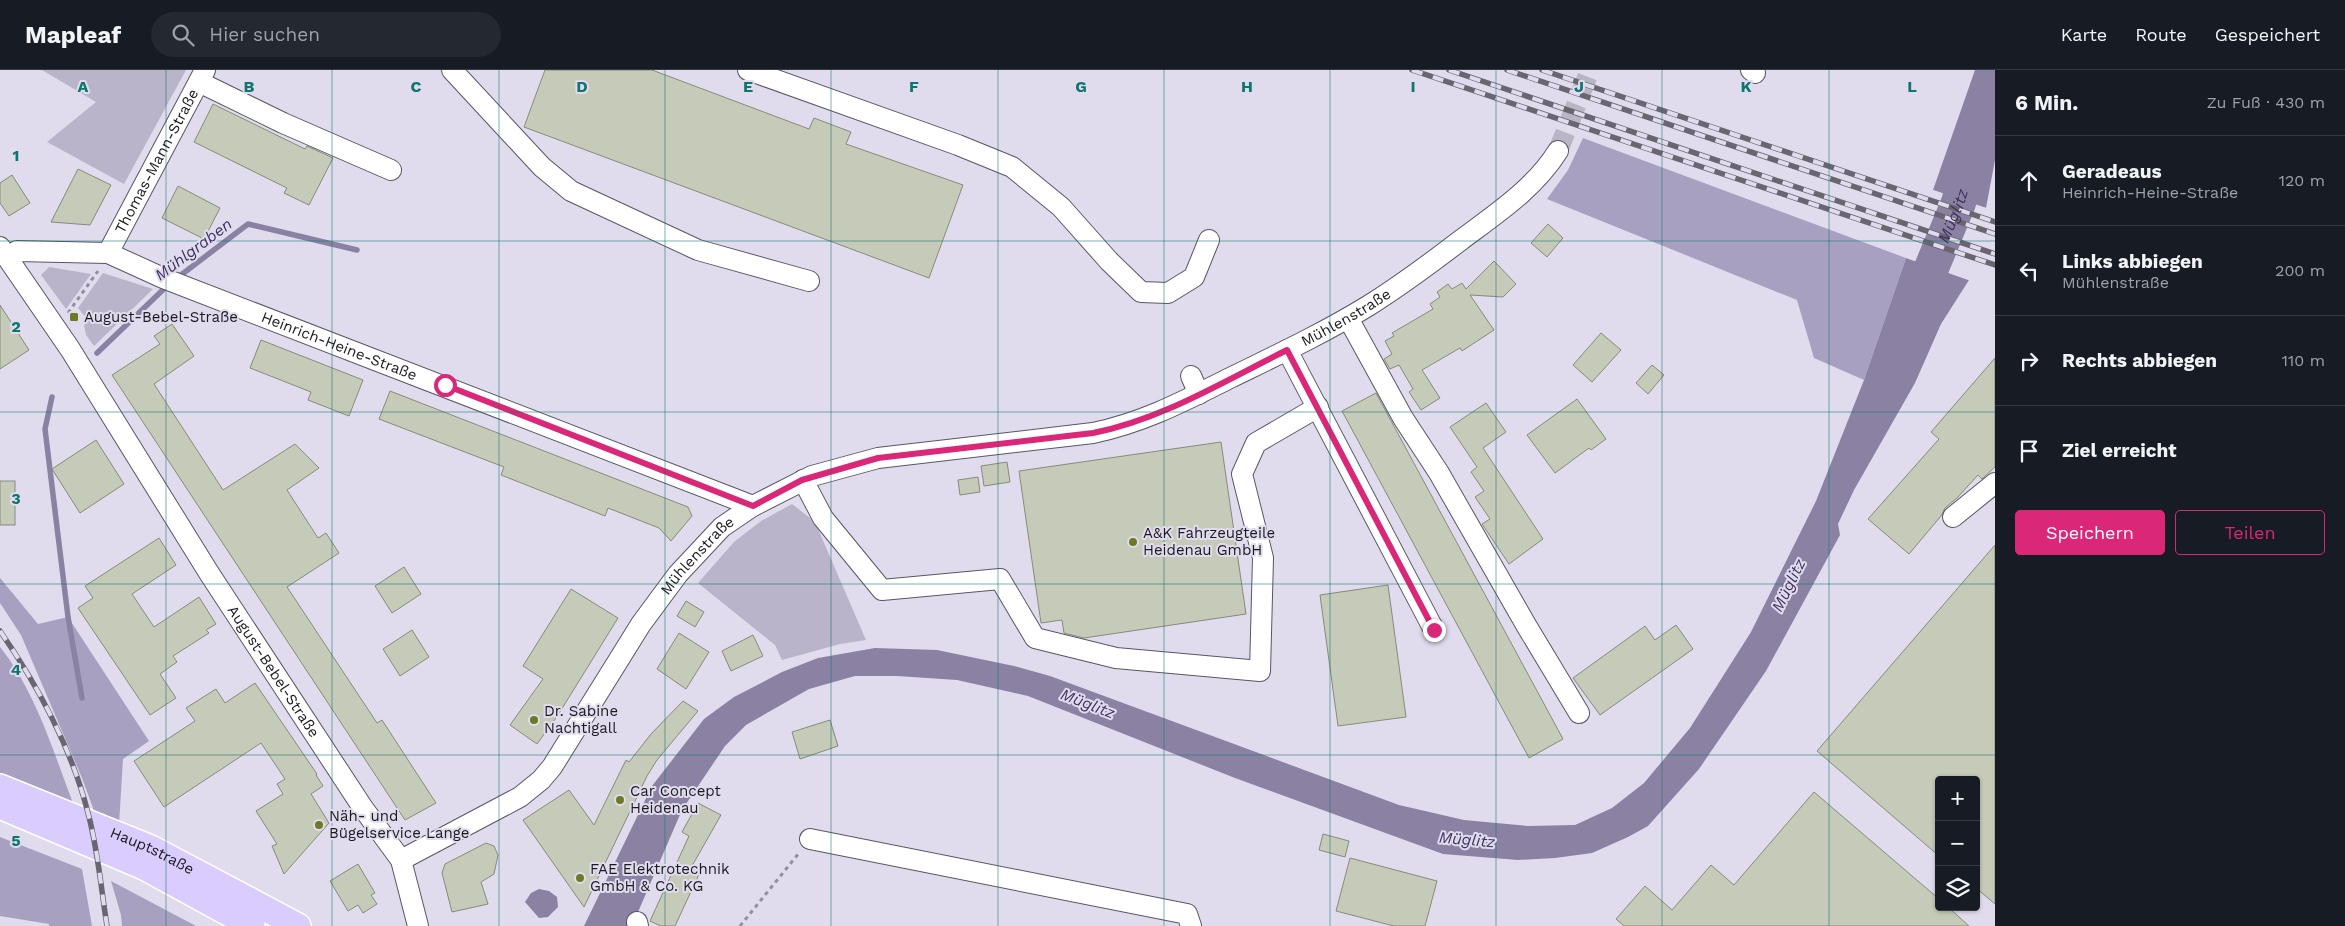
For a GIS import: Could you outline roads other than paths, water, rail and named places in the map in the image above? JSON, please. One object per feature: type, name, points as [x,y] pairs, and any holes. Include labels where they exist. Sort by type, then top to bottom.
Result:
[{"type":"main road","name":"Hauptstraße","points":[[0,786],[150,848],[298,926]]},
{"type":"main road","name":"Hauptstraße","points":[[0,806],[144,867],[252,926]]},
{"type":"street","points":[[452,70],[542,166],[571,191],[698,250],[809,281]]},
{"type":"street","points":[[748,70],[958,145],[1012,167],[1061,207],[1109,262],[1141,292],[1168,293],[1194,277],[1209,240]]},
{"type":"street","points":[[202,76],[283,123],[391,170]]},
{"type":"street","name":"Thomas-Mann-Straße","points":[[108,253],[202,76]]},
{"type":"street","name":"Mühlenstraße","points":[[401,860],[520,797],[541,780],[552,768],[641,624],[678,574],[722,527],[753,506],[802,480],[878,458],[1093,433],[1125,426],[1155,415],[1195,385],[1287,350],[1348,318],[1412,277],[1520,195],[1546,170],[1558,151]]},
{"type":"street","name":"Heinrich-Heine-Straße","points":[[4,252],[108,253],[163,278],[753,506]]},
{"type":"street","name":"August-Bebel-Straße","points":[[4,252],[89,378],[209,573],[363,808],[401,860],[418,926]]},
{"type":"street","points":[[1348,318],[1403,418],[1438,472],[1579,713]]},
{"type":"street","points":[[1287,350],[1434,630]]},
{"type":"street","points":[[802,480],[823,518],[882,590],[1000,579],[1035,638],[1116,658],[1260,671],[1263,558],[1242,474],[1256,443],[1318,407]]},
{"type":"street","points":[[1954,516],[1995,483]]},
{"type":"street","points":[[810,839],[1186,914],[1191,926]]},
{"type":"water","points":[[1975,70],[1995,70],[1995,160],[1986,208],[1933,190]]},
{"type":"water","points":[[1906,258],[1969,280],[1941,324],[1915,383],[1854,490],[1838,524],[1840,535],[1766,671],[1699,769],[1648,826],[1628,837],[1592,853],[1555,858],[1518,860],[1443,854],[1235,778],[1028,696],[957,680],[897,676],[855,676],[809,689],[746,725],[725,746],[682,810],[632,926],[584,926],[652,786],[704,719],[734,697],[782,672],[818,658],[875,648],[937,650],[1014,666],[1050,676],[1399,805],[1464,820],[1528,826],[1575,825],[1612,808],[1644,783],[1690,728],[1751,632],[1816,501],[1864,380]]},
{"type":"water","points":[[539,889],[549,891],[557,897],[558,907],[548,917],[539,918],[525,902],[531,893]]},
{"type":"waterway","name":"Müglitz","points":[[1914,310],[1958,204],[1995,84]]},
{"type":"waterway","name":"Mühlgraben","points":[[177,278],[248,224],[357,250]]},
{"type":"waterway","name":"Mühlgraben","points":[[97,353],[168,285]]},
{"type":"waterway","name":"Mühlgraben","points":[[52,397],[45,429],[68,617],[82,698]]},
{"type":"tunnel","points":[[1558,151],[1590,70]]},
{"type":"railway","points":[[1412,70],[1995,265]]},
{"type":"railway","points":[[1449,70],[1995,254]]},
{"type":"railway","points":[[1507,70],[1995,234]]},
{"type":"railway","points":[[1542,70],[1995,222]]},
{"type":"railway","points":[[0,631],[40,695],[73,765],[81,789],[97,855],[107,926]]},
{"type":"place","name":"August-Bebel-Straße","points":[[74,317]]},
{"type":"place","name":"A&K Fahrzeugteile Heidenau GmbH","points":[[1133,542]]},
{"type":"place","name":"Dr. Sabine Nachtigall","points":[[534,720]]},
{"type":"place","name":"Car Concept Heidenau","points":[[620,800]]},
{"type":"place","name":"Näh- und Bügelservice Lange","points":[[319,825]]},
{"type":"place","name":"FAE Elektrotechnik GmbH & Co. KG","points":[[580,878]]}]
